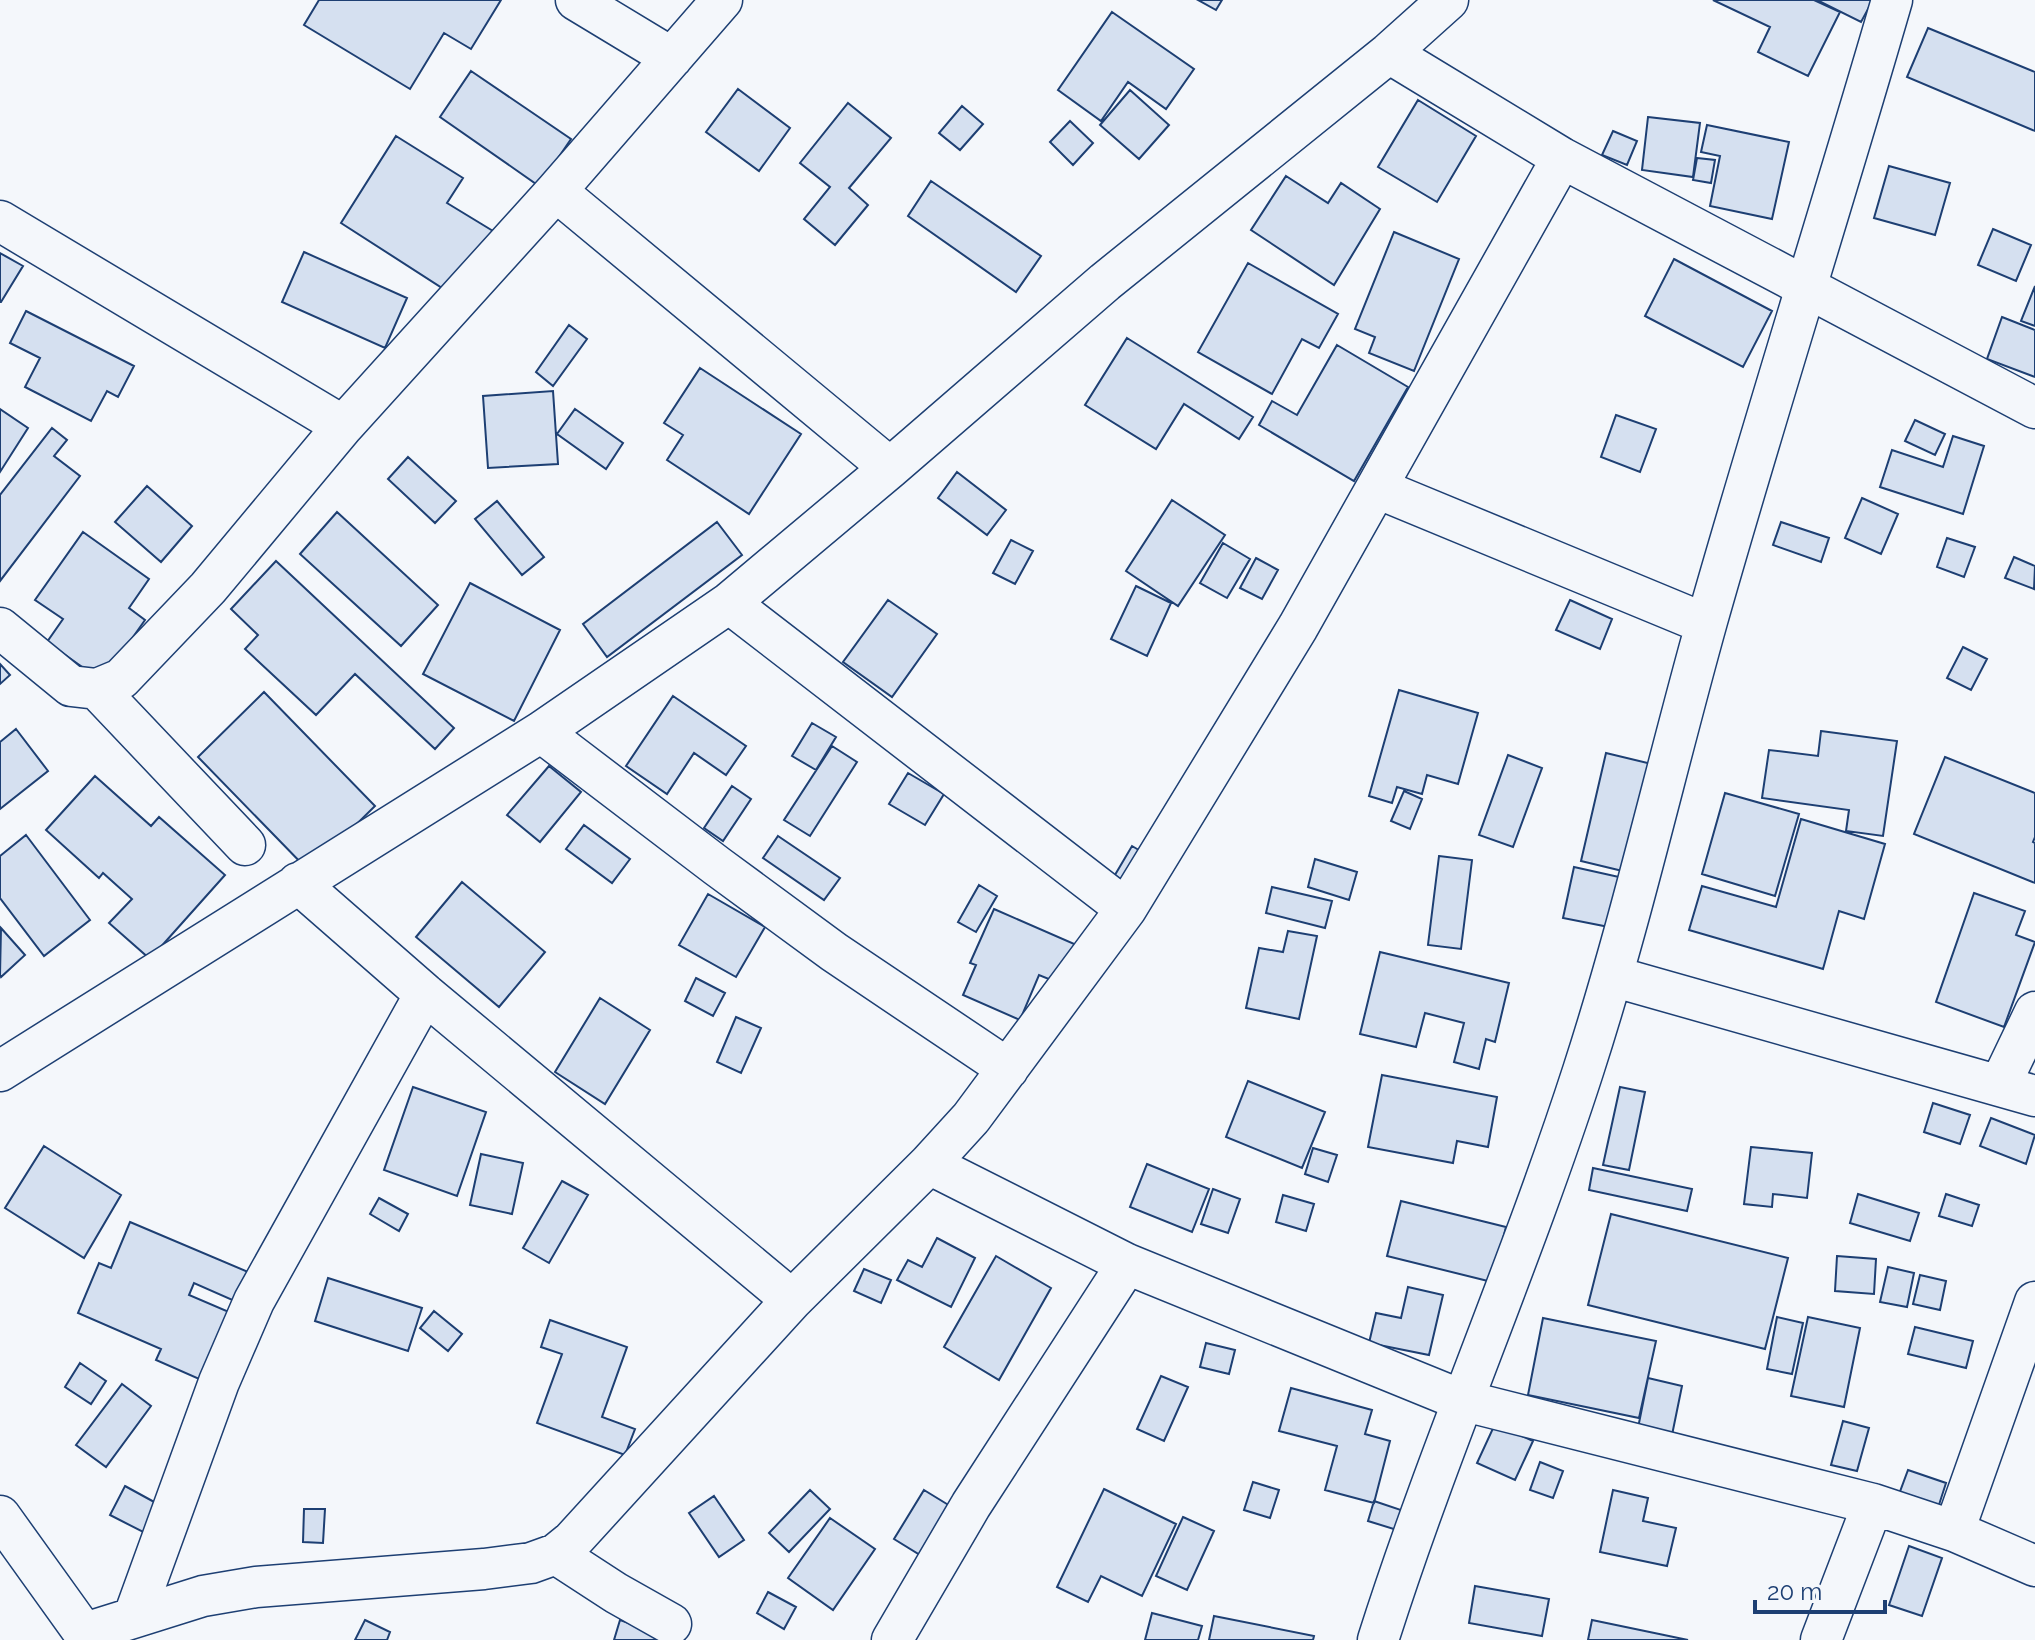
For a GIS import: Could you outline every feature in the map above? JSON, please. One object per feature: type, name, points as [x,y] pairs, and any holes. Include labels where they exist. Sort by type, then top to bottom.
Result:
[{"type":"street","points":[[576,0],[672,58]]},
{"type":"street","points":[[0,628],[71,686],[97,689],[121,679],[208,588],[343,426],[556,191],[722,0]]},
{"type":"street","points":[[0,1071],[541,732],[729,603],[1105,282],[1389,53],[1448,0]]},
{"type":"street","points":[[1378,1640],[1461,1400],[1550,1167],[1583,1071],[1612,976],[1706,624],[1892,0]]},
{"type":"street","points":[[1389,53],[1562,158],[2035,408]]},
{"type":"street","points":[[0,1516],[87,1637],[134,1616],[203,1596],[256,1587],[531,1563],[556,1554],[572,1541],[792,1300],[971,1118],[1126,909],[1298,627],[1562,158]]},
{"type":"street","points":[[556,191],[890,468]]},
{"type":"street","points":[[0,221],[343,426]]},
{"type":"street","points":[[1377,488],[1706,624]]},
{"type":"street","points":[[729,603],[1126,909]]},
{"type":"street","points":[[97,689],[245,845]]},
{"type":"street","points":[[541,732],[799,926],[1008,1069]]},
{"type":"street","points":[[298,883],[425,994],[792,1300]]},
{"type":"street","points":[[1612,976],[2018,1091],[2035,1012]]},
{"type":"street","points":[[134,1616],[219,1382],[249,1312],[425,994]]},
{"type":"street","points":[[929,1164],[1127,1264],[1461,1400],[1873,1504],[1954,1531],[2035,1566]]},
{"type":"street","points":[[892,1640],[971,1505],[1127,1264]]},
{"type":"street","points":[[1954,1531],[2035,1302]]},
{"type":"street","points":[[1821,1640],[1873,1504]]},
{"type":"street","points":[[556,1554],[671,1624]]},
{"type":"building","points":[[319,0],[501,0],[471,49],[444,33],[410,89],[304,25]]},
{"type":"building","points":[[1198,0],[1222,0],[1216,10]]},
{"type":"building","points":[[1713,0],[1814,0],[1840,12],[1808,76],[1758,52],[1770,27]]},
{"type":"building","points":[[1817,0],[1873,0],[1861,22]]},
{"type":"building","points":[[1112,12],[1194,69],[1166,109],[1128,82],[1101,121],[1058,90]]},
{"type":"building","points":[[1928,28],[2035,72],[2035,131],[1907,77]]},
{"type":"building","points":[[471,71],[571,139],[539,186],[440,117]]},
{"type":"building","points":[[738,89],[790,128],[759,171],[706,132]]},
{"type":"building","points":[[1130,90],[1169,125],[1139,159],[1100,125]]},
{"type":"building","points":[[1418,100],[1476,136],[1437,202],[1378,167]]},
{"type":"building","points":[[848,103],[891,138],[849,188],[868,205],[835,245],[804,219],[830,187],[800,163]]},
{"type":"building","points":[[962,106],[983,124],[960,150],[939,133]]},
{"type":"building","points":[[1648,117],[1700,123],[1693,177],[1642,170]]},
{"type":"building","points":[[1070,121],[1093,143],[1073,165],[1050,142]]},
{"type":"building","points":[[1707,125],[1789,142],[1772,219],[1710,206],[1720,156],[1701,152]]},
{"type":"building","points":[[1613,131],[1637,141],[1627,165],[1602,155]]},
{"type":"building","points":[[396,136],[463,178],[447,203],[493,231],[453,295],[341,223]]},
{"type":"building","points":[[1697,158],[1715,160],[1711,183],[1693,180]]},
{"type":"building","points":[[1889,166],[1950,183],[1935,235],[1874,218]]},
{"type":"building","points":[[1286,176],[1328,203],[1341,183],[1380,209],[1334,285],[1251,230]]},
{"type":"building","points":[[931,181],[1041,256],[1016,292],[908,216]]},
{"type":"building","points":[[1993,229],[2031,245],[2016,281],[1978,265]]},
{"type":"building","points":[[1394,232],[1459,259],[1414,371],[1369,353],[1375,337],[1355,329]]},
{"type":"building","points":[[304,252],[407,298],[385,348],[282,302]]},
{"type":"building","points":[[0,253],[23,266],[1,302],[0,302]]},
{"type":"building","points":[[1674,259],[1772,311],[1743,367],[1645,316]]},
{"type":"building","points":[[1248,263],[1338,314],[1319,348],[1302,339],[1272,394],[1198,352]]},
{"type":"building","points":[[2035,286],[2035,326],[2021,321]]},
{"type":"building","points":[[26,311],[134,366],[118,397],[107,391],[91,421],[25,387],[40,358],[10,343]]},
{"type":"building","points":[[2002,317],[2035,330],[2035,377],[1987,359]]},
{"type":"building","points":[[569,325],[587,339],[553,386],[536,372]]},
{"type":"building","points":[[1127,338],[1253,417],[1239,439],[1184,404],[1156,449],[1085,405]]},
{"type":"building","points":[[1337,345],[1408,387],[1354,481],[1259,425],[1272,401],[1297,415]]},
{"type":"building","points":[[700,368],[801,434],[749,514],[667,460],[683,435],[664,423]]},
{"type":"building","points":[[553,391],[558,464],[488,468],[483,396]]},
{"type":"building","points":[[0,409],[28,428],[0,472]]},
{"type":"building","points":[[575,409],[623,443],[606,469],[557,434]]},
{"type":"building","points":[[1616,415],[1656,429],[1640,472],[1601,457]]},
{"type":"building","points":[[1915,420],[1945,434],[1935,455],[1905,441]]},
{"type":"building","points":[[52,428],[67,440],[54,456],[80,476],[0,581],[0,495]]},
{"type":"building","points":[[1953,436],[1984,446],[1963,514],[1880,487],[1892,450],[1943,467]]},
{"type":"building","points":[[408,457],[456,501],[435,523],[388,479]]},
{"type":"building","points":[[957,472],[1006,510],[987,535],[938,498]]},
{"type":"building","points":[[147,486],[192,526],[161,562],[115,522]]},
{"type":"building","points":[[1862,498],[1898,514],[1881,554],[1845,538]]},
{"type":"building","points":[[1172,500],[1225,535],[1178,606],[1126,571]]},
{"type":"building","points":[[497,501],[544,557],[522,575],[475,519]]},
{"type":"building","points":[[337,512],[438,605],[401,646],[300,554]]},
{"type":"building","points":[[717,522],[742,555],[607,657],[583,624]]},
{"type":"building","points":[[1781,522],[1829,538],[1821,562],[1773,545]]},
{"type":"building","points":[[83,532],[149,579],[129,608],[145,620],[102,681],[47,642],[63,619],[35,600]]},
{"type":"building","points":[[1947,538],[1975,547],[1964,577],[1937,567]]},
{"type":"building","points":[[1011,540],[1033,551],[1015,584],[993,573]]},
{"type":"building","points":[[1223,543],[1250,559],[1227,598],[1200,583]]},
{"type":"building","points":[[2014,557],[2035,566],[2034,589],[2005,578]]},
{"type":"building","points":[[1256,558],[1278,570],[1262,599],[1240,588]]},
{"type":"building","points":[[276,561],[454,728],[435,749],[355,674],[316,715],[245,649],[258,635],[231,609]]},
{"type":"building","points":[[470,583],[560,630],[514,721],[423,674]]},
{"type":"building","points":[[1136,586],[1171,603],[1147,656],[1111,639]]},
{"type":"building","points":[[888,600],[937,634],[892,697],[843,662]]},
{"type":"building","points":[[1570,600],[1612,619],[1600,649],[1556,630]]},
{"type":"building","points":[[1963,647],[1987,659],[1971,690],[1947,678]]},
{"type":"building","points":[[0,664],[10,675],[0,684]]},
{"type":"building","points":[[1399,690],[1478,713],[1458,784],[1427,775],[1422,794],[1397,787],[1392,803],[1369,796]]},
{"type":"building","points":[[264,692],[375,806],[309,871],[198,757]]},
{"type":"building","points":[[673,696],[746,746],[726,775],[694,753],[667,794],[626,766]]},
{"type":"building","points":[[812,723],[836,737],[816,770],[792,756]]},
{"type":"building","points":[[16,729],[48,771],[0,809],[0,742]]},
{"type":"building","points":[[1821,731],[1897,741],[1883,836],[1846,831],[1849,810],[1762,798],[1769,750],[1818,756]]},
{"type":"building","points":[[832,746],[857,762],[810,836],[784,820]]},
{"type":"building","points":[[1606,753],[1660,766],[1635,874],[1581,861]]},
{"type":"building","points":[[1508,755],[1542,768],[1513,847],[1479,835]]},
{"type":"building","points":[[1945,757],[2035,793],[2035,883],[1914,834]]},
{"type":"building","points":[[549,766],[581,792],[540,842],[507,815]]},
{"type":"building","points":[[908,773],[944,794],[925,825],[889,804]]},
{"type":"building","points":[[95,776],[151,826],[159,817],[225,875],[150,959],[109,923],[132,899],[103,873],[99,878],[46,830]]},
{"type":"building","points":[[732,786],[751,799],[723,841],[704,828]]},
{"type":"building","points":[[1404,791],[1422,799],[1410,829],[1391,821]]},
{"type":"building","points":[[1725,793],[1799,814],[1775,896],[1702,874]]},
{"type":"building","points":[[1801,819],[1885,844],[1864,919],[1839,911],[1823,969],[1689,930],[1702,886],[1776,907]]},
{"type":"building","points":[[584,825],[630,859],[612,883],[566,849]]},
{"type":"building","points":[[26,835],[90,920],[44,956],[0,898],[0,856]]},
{"type":"building","points":[[778,836],[840,878],[824,900],[763,858]]},
{"type":"building","points":[[1132,846],[1154,859],[1134,893],[1112,880]]},
{"type":"building","points":[[1439,856],[1472,860],[1461,949],[1428,945]]},
{"type":"building","points":[[1315,859],[1357,872],[1349,900],[1308,887]]},
{"type":"building","points":[[1574,867],[1619,877],[1609,927],[1563,918]]},
{"type":"building","points":[[462,882],[545,952],[499,1007],[416,937]]},
{"type":"building","points":[[979,885],[997,896],[976,932],[958,922]]},
{"type":"building","points":[[1272,887],[1332,901],[1325,928],[1266,913]]},
{"type":"building","points":[[1974,893],[2025,911],[2016,935],[2035,942],[2004,1027],[1936,1002]]},
{"type":"building","points":[[708,894],[765,927],[736,977],[679,945]]},
{"type":"building","points":[[994,909],[1088,950],[1071,988],[1039,975],[1020,1020],[963,995],[976,965],[970,963]]},
{"type":"building","points":[[1,928],[25,955],[1,977],[0,975]]},
{"type":"building","points":[[1288,931],[1317,936],[1299,1019],[1246,1008],[1259,948],[1283,952]]},
{"type":"building","points":[[1380,952],[1509,983],[1495,1042],[1486,1039],[1479,1069],[1454,1062],[1464,1023],[1425,1013],[1416,1047],[1360,1034]]},
{"type":"building","points":[[696,978],[725,993],[713,1016],[685,1001]]},
{"type":"building","points":[[600,998],[650,1030],[605,1104],[555,1072]]},
{"type":"building","points":[[736,1017],[761,1028],[741,1073],[717,1062]]},
{"type":"building","points":[[1382,1075],[1497,1097],[1488,1147],[1457,1141],[1453,1163],[1368,1147]]},
{"type":"building","points":[[1248,1081],[1325,1112],[1302,1168],[1226,1137]]},
{"type":"building","points":[[413,1087],[486,1112],[457,1196],[384,1170]]},
{"type":"building","points":[[1620,1087],[1645,1092],[1629,1170],[1603,1165]]},
{"type":"building","points":[[1933,1103],[1970,1115],[1960,1144],[1924,1132]]},
{"type":"building","points":[[1991,1118],[2035,1135],[2026,1164],[1980,1146]]},
{"type":"building","points":[[44,1146],[121,1195],[84,1258],[5,1208]]},
{"type":"building","points":[[1751,1147],[1812,1153],[1807,1198],[1773,1194],[1772,1207],[1744,1204]]},
{"type":"building","points":[[1313,1148],[1337,1155],[1328,1182],[1305,1174]]},
{"type":"building","points":[[481,1154],[523,1163],[512,1214],[470,1205]]},
{"type":"building","points":[[1147,1164],[1209,1189],[1192,1232],[1130,1207]]},
{"type":"building","points":[[1593,1168],[1692,1189],[1687,1211],[1589,1190]]},
{"type":"building","points":[[562,1181],[588,1195],[549,1263],[523,1248]]},
{"type":"building","points":[[1213,1189],[1240,1199],[1228,1233],[1201,1224]]},
{"type":"building","points":[[1858,1194],[1919,1213],[1910,1241],[1850,1223]]},
{"type":"building","points":[[1946,1194],[1979,1205],[1972,1226],[1939,1216]]},
{"type":"building","points":[[1283,1195],[1314,1204],[1306,1231],[1276,1222]]},
{"type":"building","points":[[379,1198],[408,1214],[399,1231],[370,1214]]},
{"type":"building","points":[[1401,1201],[1506,1227],[1492,1282],[1387,1256]]},
{"type":"building","points":[[1611,1214],[1788,1258],[1765,1349],[1588,1305]]},
{"type":"building","points":[[130,1222],[267,1280],[255,1310],[194,1283],[189,1295],[243,1318],[215,1386],[156,1360],[161,1349],[78,1313],[99,1263],[111,1268]]},
{"type":"building","points":[[937,1238],[975,1258],[951,1307],[897,1280],[908,1260],[922,1267]]},
{"type":"building","points":[[996,1256],[1051,1288],[999,1380],[944,1347]]},
{"type":"building","points":[[1837,1256],[1876,1259],[1874,1294],[1835,1291]]},
{"type":"building","points":[[1888,1267],[1914,1273],[1907,1307],[1880,1302]]},
{"type":"building","points":[[864,1269],[891,1280],[881,1303],[854,1291]]},
{"type":"building","points":[[1920,1275],[1946,1281],[1940,1310],[1913,1304]]},
{"type":"building","points":[[328,1278],[422,1308],[408,1351],[315,1321]]},
{"type":"building","points":[[1408,1287],[1443,1295],[1429,1355],[1369,1343],[1376,1313],[1401,1318]]},
{"type":"building","points":[[434,1311],[462,1334],[448,1351],[420,1328]]},
{"type":"building","points":[[1777,1317],[1803,1323],[1792,1374],[1767,1369]]},
{"type":"building","points":[[1808,1317],[1860,1328],[1844,1407],[1791,1396]]},
{"type":"building","points":[[1543,1318],[1656,1341],[1639,1418],[1528,1395]]},
{"type":"building","points":[[550,1320],[627,1347],[602,1417],[635,1429],[625,1455],[537,1423],[562,1354],[541,1347]]},
{"type":"building","points":[[1915,1327],[1973,1341],[1966,1368],[1908,1354]]},
{"type":"building","points":[[1206,1343],[1235,1350],[1229,1374],[1200,1367]]},
{"type":"building","points":[[80,1363],[106,1381],[91,1404],[65,1387]]},
{"type":"building","points":[[1161,1376],[1188,1387],[1164,1441],[1137,1429]]},
{"type":"building","points":[[1648,1378],[1682,1386],[1672,1435],[1638,1428]]},
{"type":"building","points":[[122,1384],[151,1406],[106,1467],[76,1445]]},
{"type":"building","points":[[1291,1388],[1372,1410],[1365,1434],[1390,1441],[1374,1503],[1325,1490],[1337,1446],[1279,1431]]},
{"type":"building","points":[[1843,1421],[1869,1428],[1857,1471],[1831,1465]]},
{"type":"building","points":[[1495,1424],[1533,1441],[1515,1480],[1477,1463]]},
{"type":"building","points":[[1540,1462],[1563,1471],[1553,1498],[1530,1490]]},
{"type":"building","points":[[1908,1470],[1946,1483],[1937,1511],[1898,1497]]},
{"type":"building","points":[[1253,1482],[1279,1490],[1270,1518],[1244,1510]]},
{"type":"building","points":[[125,1486],[167,1509],[153,1537],[110,1515]]},
{"type":"building","points":[[1104,1489],[1176,1524],[1142,1596],[1101,1576],[1088,1602],[1057,1587]]},
{"type":"building","points":[[810,1490],[830,1509],[789,1552],[769,1533]]},
{"type":"building","points":[[924,1490],[955,1509],[925,1558],[894,1539]]},
{"type":"building","points":[[1613,1490],[1648,1498],[1643,1521],[1676,1528],[1667,1566],[1600,1552]]},
{"type":"building","points":[[714,1496],[744,1540],[719,1557],[689,1513]]},
{"type":"building","points":[[1374,1501],[1404,1511],[1397,1530],[1368,1521]]},
{"type":"building","points":[[304,1509],[325,1509],[323,1543],[303,1542]]},
{"type":"building","points":[[1183,1517],[1214,1531],[1187,1590],[1156,1576]]},
{"type":"building","points":[[830,1518],[875,1549],[833,1610],[788,1578]]},
{"type":"building","points":[[1909,1546],[1942,1558],[1922,1616],[1889,1605]]},
{"type":"building","points":[[1475,1586],[1549,1599],[1542,1636],[1469,1623]]},
{"type":"building","points":[[768,1592],[796,1607],[784,1629],[757,1613]]},
{"type":"building","points":[[1152,1613],[1202,1626],[1198,1640],[1145,1640]]},
{"type":"building","points":[[1214,1616],[1314,1636],[1313,1640],[1209,1640]]},
{"type":"building","points":[[365,1620],[390,1632],[387,1640],[355,1640]]},
{"type":"building","points":[[620,1620],[666,1636],[665,1640],[614,1640]]},
{"type":"building","points":[[1592,1620],[1688,1640],[1588,1640]]}]
